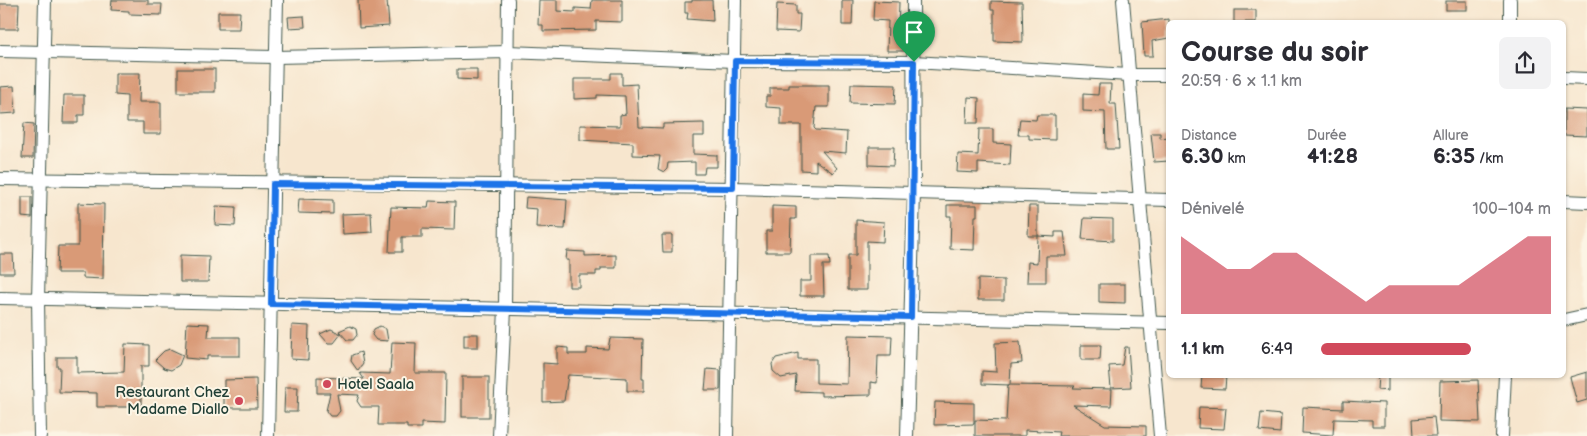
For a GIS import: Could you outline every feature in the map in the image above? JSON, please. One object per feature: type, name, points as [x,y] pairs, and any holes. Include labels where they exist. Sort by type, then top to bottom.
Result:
[{"type":"street","points":[[40,436],[38,299],[45,0]]},
{"type":"street","points":[[268,436],[277,0]]},
{"type":"street","points":[[499,436],[505,309],[508,0]]},
{"type":"street","points":[[727,436],[735,0]]},
{"type":"street","points":[[907,436],[914,193],[913,0]]},
{"type":"street","points":[[1123,0],[1160,436]]},
{"type":"street","points":[[1510,0],[1510,20]]},
{"type":"street","points":[[0,51],[276,57],[508,52],[735,61],[914,62],[1129,75],[1166,75]]},
{"type":"street","points":[[1566,78],[1587,79]]},
{"type":"street","points":[[0,179],[273,184],[733,188],[1166,200]]},
{"type":"street","points":[[1566,201],[1587,202]]},
{"type":"street","points":[[0,298],[1166,323]]},
{"type":"street","points":[[1566,319],[1587,314]]},
{"type":"street","points":[[1502,436],[1506,378]]},
{"type":"building","points":[[112,0],[148,0],[148,4],[162,4],[161,15],[129,14],[129,11],[111,10]]},
{"type":"building","points":[[358,0],[387,0],[389,26],[359,28]]},
{"type":"building","points":[[539,0],[557,0],[557,11],[575,12],[575,8],[591,9],[592,0],[622,0],[622,22],[596,21],[596,30],[543,31],[543,25],[538,25]]},
{"type":"building","points":[[692,0],[712,0],[713,21],[687,19],[688,13],[685,13],[685,2],[692,2]]},
{"type":"building","points":[[842,0],[853,0],[852,25],[842,25]]},
{"type":"building","points":[[874,1],[899,2],[898,36],[905,36],[905,51],[887,51],[888,21],[873,20]]},
{"type":"building","points":[[991,1],[1022,2],[1023,42],[994,41],[994,10],[991,10]]},
{"type":"building","points":[[1446,1],[1467,1],[1467,10],[1446,10]]},
{"type":"building","points":[[0,4],[19,4],[18,29],[0,29]]},
{"type":"building","points":[[777,4],[796,5],[796,14],[800,14],[799,32],[776,31]]},
{"type":"building","points":[[1234,10],[1256,10],[1256,20],[1234,20]]},
{"type":"building","points":[[218,12],[240,12],[239,29],[218,29]]},
{"type":"building","points":[[304,16],[305,27],[289,28],[288,17]]},
{"type":"building","points":[[1169,19],[1166,20],[1166,39],[1152,41],[1153,56],[1144,56],[1142,22]]},
{"type":"building","points":[[178,69],[215,69],[215,92],[178,92]]},
{"type":"building","points":[[457,69],[477,69],[477,80],[457,79]]},
{"type":"building","points":[[115,73],[140,73],[139,102],[161,102],[161,134],[143,134],[143,122],[127,122],[127,96],[115,95]]},
{"type":"building","points":[[611,73],[622,73],[622,85],[637,84],[639,127],[663,128],[663,124],[704,123],[704,136],[693,136],[693,154],[717,155],[717,167],[705,167],[704,174],[695,174],[695,162],[668,163],[667,169],[664,172],[658,169],[660,156],[633,155],[633,143],[580,140],[580,125],[620,126],[620,115],[626,114],[625,96],[597,95],[597,98],[574,99],[574,79],[611,79]]},
{"type":"building","points":[[851,84],[896,85],[895,104],[850,103]]},
{"type":"building","points":[[1099,84],[1111,84],[1110,104],[1116,104],[1119,149],[1106,149],[1105,112],[1083,111],[1083,94],[1098,95]]},
{"type":"building","points":[[789,85],[829,85],[829,107],[816,107],[814,128],[816,130],[847,132],[846,153],[822,151],[837,168],[833,173],[816,161],[816,171],[801,170],[801,125],[781,125],[781,108],[766,107],[766,96],[770,96],[770,88],[789,88]]},
{"type":"building","points":[[14,86],[16,113],[0,114],[0,87]]},
{"type":"building","points":[[64,95],[84,95],[84,115],[78,115],[78,123],[63,123]]},
{"type":"building","points":[[968,97],[979,98],[978,123],[967,123]]},
{"type":"building","points":[[1566,109],[1587,110],[1587,136],[1566,135]]},
{"type":"building","points":[[1037,115],[1055,115],[1055,140],[1029,139],[1029,135],[1018,135],[1020,119],[1036,120]]},
{"type":"building","points":[[24,123],[34,124],[33,158],[22,158]]},
{"type":"building","points":[[979,129],[993,129],[993,143],[1011,144],[1010,165],[978,163],[978,173],[957,172],[958,154],[978,155]]},
{"type":"building","points":[[1151,133],[1160,133],[1160,138],[1166,137],[1166,161],[1154,162]]},
{"type":"building","points":[[869,147],[894,147],[893,166],[869,165]]},
{"type":"building","points":[[22,197],[32,197],[32,218],[22,217]]},
{"type":"building","points":[[526,197],[567,200],[565,229],[536,228],[537,209],[525,208]]},
{"type":"building","points":[[299,199],[333,200],[333,214],[298,213]]},
{"type":"building","points":[[429,201],[455,202],[454,230],[422,229],[422,237],[402,237],[402,252],[389,252],[391,207],[428,208]]},
{"type":"building","points":[[78,203],[104,204],[103,279],[83,278],[83,273],[57,273],[58,246],[78,246]]},
{"type":"building","points":[[947,205],[977,205],[974,250],[950,249],[951,216],[947,216]]},
{"type":"building","points":[[216,206],[236,207],[235,226],[215,225]]},
{"type":"building","points":[[772,206],[796,207],[796,219],[791,219],[790,252],[766,252],[766,231],[772,231]]},
{"type":"building","points":[[1029,206],[1038,206],[1038,236],[1028,236]]},
{"type":"building","points":[[371,213],[372,232],[343,234],[342,214]]},
{"type":"building","points":[[1084,218],[1113,219],[1113,241],[1082,239]]},
{"type":"building","points":[[856,220],[884,222],[883,242],[867,241],[867,290],[848,290],[848,255],[856,255]]},
{"type":"building","points":[[1055,232],[1064,232],[1067,256],[1046,256],[1046,282],[1027,282],[1028,262],[1037,263],[1038,236],[1055,237]]},
{"type":"building","points":[[662,235],[672,235],[672,252],[663,252]]},
{"type":"building","points":[[567,251],[585,252],[585,256],[616,255],[616,268],[601,268],[601,271],[596,271],[596,275],[579,275],[579,287],[569,287]]},
{"type":"building","points":[[0,254],[13,254],[14,273],[0,273]]},
{"type":"building","points":[[180,255],[209,256],[208,282],[180,282]]},
{"type":"building","points":[[811,256],[829,256],[830,265],[823,265],[824,296],[800,296],[800,281],[811,281]]},
{"type":"building","points":[[978,279],[1004,280],[1004,300],[978,300]]},
{"type":"building","points":[[1099,284],[1125,284],[1125,303],[1099,302]]},
{"type":"building","points":[[187,323],[209,324],[208,337],[240,337],[240,356],[207,356],[207,360],[185,358]]},
{"type":"building","points":[[292,325],[309,326],[308,360],[291,359]]},
{"type":"building","points":[[350,326],[356,329],[357,335],[353,340],[347,340],[339,331]]},
{"type":"building","points":[[380,326],[386,329],[388,341],[376,340],[372,335],[374,329]]},
{"type":"building","points":[[331,329],[341,334],[334,343],[328,343],[320,334]]},
{"type":"building","points":[[464,334],[478,334],[478,347],[464,347]]},
{"type":"building","points":[[848,335],[892,336],[891,356],[878,356],[877,383],[871,382],[871,395],[821,396],[821,392],[795,391],[796,375],[781,378],[773,371],[772,364],[776,358],[798,353],[798,359],[816,359],[816,383],[847,384]]},
{"type":"building","points":[[610,338],[643,339],[642,379],[644,379],[644,391],[627,391],[627,378],[568,375],[564,401],[543,402],[543,363],[557,364],[557,347],[568,348],[568,354],[587,354],[587,348],[608,349]]},
{"type":"building","points":[[392,342],[416,343],[415,373],[446,373],[445,424],[421,423],[421,428],[407,428],[407,425],[378,425],[379,407],[361,407],[357,401],[359,395],[337,394],[340,411],[336,416],[330,416],[326,411],[330,393],[317,393],[317,377],[364,379],[360,373],[390,374]]},
{"type":"building","points":[[1020,342],[1022,363],[1011,364],[1010,385],[982,384],[982,371],[996,372],[995,343]]},
{"type":"building","points":[[125,344],[149,345],[149,366],[141,366],[141,407],[97,407],[97,393],[59,392],[60,367],[57,367],[57,357],[77,357],[77,373],[124,372]]},
{"type":"building","points":[[1081,345],[1101,345],[1100,360],[1081,360]]},
{"type":"building","points":[[1125,347],[1128,347],[1131,387],[1111,388],[1109,366],[1122,365]]},
{"type":"building","points":[[170,349],[183,355],[179,365],[171,370],[164,368],[155,360],[164,351]]},
{"type":"building","points":[[361,352],[363,364],[358,371],[351,361],[352,355]]},
{"type":"building","points":[[707,369],[720,370],[720,390],[705,390]]},
{"type":"building","points":[[1587,372],[1587,400],[1577,403],[1570,377]]},
{"type":"building","points":[[462,377],[489,377],[489,417],[462,417]]},
{"type":"building","points":[[1202,378],[1226,378],[1225,389],[1201,388]]},
{"type":"building","points":[[1378,378],[1388,378],[1388,391],[1377,390]]},
{"type":"building","points":[[256,379],[257,408],[224,408],[224,380]]},
{"type":"building","points":[[1478,380],[1480,422],[1439,421],[1440,381]]},
{"type":"building","points":[[1008,385],[1075,386],[1073,388],[1112,389],[1111,406],[1073,405],[1105,425],[1146,426],[1146,436],[1058,436],[1059,432],[1025,430],[1025,436],[975,436],[975,420],[1006,421]]},
{"type":"building","points":[[285,387],[298,387],[297,412],[284,412]]},
{"type":"building","points":[[1343,401],[1384,403],[1384,426],[1372,426],[1372,420],[1334,419],[1333,435],[1302,433],[1303,407],[1343,409]]},
{"type":"building","points":[[935,402],[974,403],[974,424],[934,425]]},
{"type":"building","points":[[1199,407],[1226,408],[1224,429],[1198,428]]},
{"type":"building","points":[[1261,413],[1281,415],[1280,433],[1259,431]]},
{"type":"building","points":[[1434,417],[1436,436],[1414,436],[1413,419]]},
{"type":"place","name":"Hotel Saala","points":[[327,384]]},
{"type":"place","name":"Restaurant Chez Madame Diallo","points":[[239,401]]},
{"type":"route","points":[[735,61],[914,62],[914,193],[911,317],[271,304],[273,184],[733,188],[735,61]]}]
